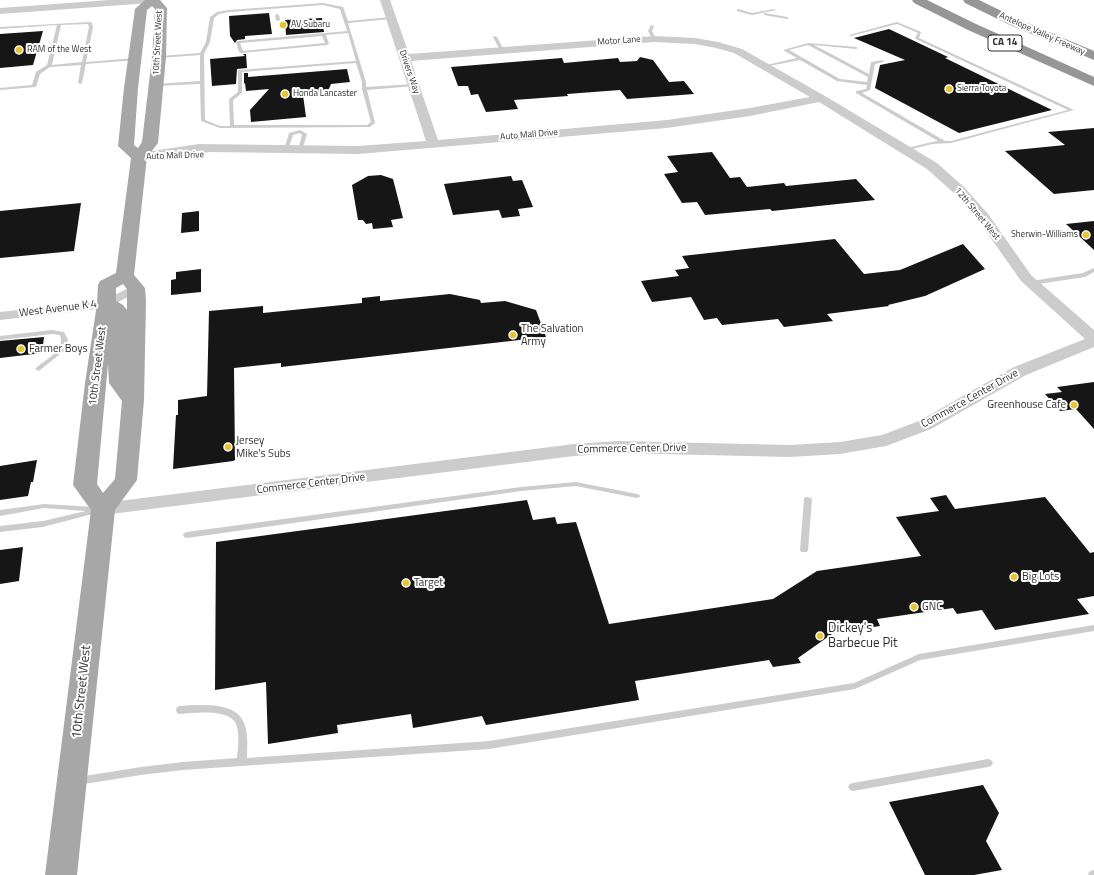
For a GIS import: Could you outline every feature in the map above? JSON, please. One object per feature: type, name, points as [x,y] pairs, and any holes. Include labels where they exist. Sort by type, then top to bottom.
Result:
[{"type":"highway","name":"CA 14","points":[[918,0],[1007,44],[1094,82]]},
{"type":"highway","name":"Antelope Valley Freeway","points":[[969,0],[1014,22],[1094,56]]},
{"type":"main road","name":"10th Street West","points":[[61,875],[103,509],[126,480],[133,400],[131,282],[139,157],[150,144],[159,57],[161,8],[152,0],[141,9],[136,59],[131,88],[126,146],[139,157]]},
{"type":"main road","points":[[139,24],[147,41],[147,49],[150,53],[159,57]]},
{"type":"main road","points":[[136,59],[143,63],[146,68],[144,88],[155,92]]},
{"type":"main road","name":"10th Street West","points":[[103,509],[85,486],[107,285],[131,282]]},
{"type":"main road","points":[[106,304],[116,309],[122,316],[118,363],[119,383],[133,400]]},
{"type":"street","points":[[0,11],[152,0]]},
{"type":"street","name":"Drivers Way","points":[[385,0],[433,143]]},
{"type":"street","name":"Motor Lane","points":[[404,58],[654,39],[682,39],[718,45],[738,51],[820,98]]},
{"type":"street","name":"Auto Mall Drive","points":[[139,157],[174,158],[217,154],[235,149],[358,150],[667,124],[743,114],[820,98]]},
{"type":"street","name":"12th Street West","points":[[820,98],[932,166],[960,191],[983,218],[1026,278],[1094,340]]},
{"type":"street","name":"West Avenue K 4","points":[[0,316],[106,304]]},
{"type":"street","name":"Commerce Center Drive","points":[[103,509],[574,450],[618,447],[790,451],[840,448],[886,440],[924,425],[1020,371],[1094,340]]},
{"type":"lane","points":[[275,0],[276,7]]},
{"type":"lane","points":[[323,4],[342,8],[364,82],[364,89],[373,123],[368,126],[301,129],[220,127],[203,120],[202,54],[208,42],[212,17],[218,13],[228,11],[276,7],[323,4]]},
{"type":"lane","points":[[738,10],[752,14],[774,10]]},
{"type":"lane","points":[[763,13],[787,18]]},
{"type":"lane","points":[[277,15],[278,20]]},
{"type":"lane","points":[[346,22],[391,18]]},
{"type":"lane","points":[[0,28],[90,23],[91,27],[80,83]]},
{"type":"lane","points":[[851,35],[897,23],[920,33],[917,38],[1072,110],[951,142],[932,143],[905,150]]},
{"type":"lane","points":[[49,66],[59,24]]},
{"type":"lane","points":[[652,26],[650,31],[654,39]]},
{"type":"lane","points":[[324,35],[326,44],[241,52],[238,42],[350,32]]},
{"type":"lane","points":[[279,33],[280,39]]},
{"type":"lane","points":[[495,37],[502,50]]},
{"type":"lane","points":[[856,48],[808,44],[785,50],[839,80],[869,84]]},
{"type":"lane","points":[[808,44],[870,76]]},
{"type":"lane","points":[[159,57],[202,54]]},
{"type":"lane","points":[[0,89],[34,86],[38,73],[49,66],[136,59]]},
{"type":"lane","points":[[764,66],[800,59]]},
{"type":"lane","points":[[881,61],[873,63],[868,90],[858,92],[943,142]]},
{"type":"lane","points":[[240,70],[358,62]]},
{"type":"lane","points":[[232,127],[231,99],[240,93],[240,64]]},
{"type":"lane","points":[[155,92],[203,82]]},
{"type":"lane","points":[[364,89],[414,85]]},
{"type":"lane","points":[[286,150],[291,134],[301,129]]},
{"type":"lane","points":[[300,150],[305,134],[301,129]]},
{"type":"lane","points":[[1031,282],[1084,275],[1094,270]]},
{"type":"lane","points":[[0,338],[52,332],[62,333],[65,340],[62,350],[38,369]]},
{"type":"lane","points":[[187,535],[576,484],[637,496]]},
{"type":"lane","points":[[804,550],[808,498]]},
{"type":"lane","name":"Commerce Center Drive","points":[[0,513],[44,506],[103,509]]},
{"type":"lane","name":"Commerce Center Drive","points":[[0,529],[43,524],[103,509]]},
{"type":"lane","points":[[72,782],[140,771],[242,761],[489,745],[855,686],[919,657],[1094,628]]},
{"type":"lane","points":[[180,710],[200,709],[220,711],[235,718],[240,727],[242,761]]},
{"type":"lane","points":[[853,787],[988,763]]},
{"type":"building","points":[[269,13],[272,34],[245,36],[245,39],[237,40],[235,43],[230,36],[229,16]]},
{"type":"building","points":[[322,18],[324,32],[286,35],[285,20]]},
{"type":"building","name":"Sierra Toyota","points":[[889,29],[1052,110],[959,133],[875,88],[880,65],[905,60],[854,38]]},
{"type":"building","name":"RAM of the West","points":[[43,31],[33,65],[0,68],[0,34]]},
{"type":"building","points":[[243,54],[246,54],[247,68],[237,69],[236,84],[212,86],[210,59],[245,56]]},
{"type":"building","points":[[640,57],[653,60],[669,82],[684,81],[694,94],[627,99],[620,90],[567,94],[568,96],[514,100],[518,109],[486,112],[478,94],[471,95],[468,86],[458,86],[451,67],[562,58],[564,63],[618,58],[620,62],[637,61]]},
{"type":"building","name":"Honda Lancaster","points":[[347,69],[350,82],[331,84],[327,93],[303,95],[306,117],[251,122],[250,110],[269,89],[246,91],[245,83],[244,84],[244,73],[248,73],[248,77]]},
{"type":"building","points":[[1094,128],[1094,190],[1054,194],[1005,151],[1065,145],[1048,132]]},
{"type":"building","points":[[712,152],[730,178],[740,177],[747,187],[784,183],[786,186],[856,179],[875,200],[772,211],[770,209],[705,215],[697,202],[682,203],[664,174],[678,172],[667,156]]},
{"type":"building","points":[[381,175],[393,179],[403,218],[391,220],[393,227],[373,229],[372,223],[366,224],[363,220],[358,220],[352,185],[368,176]]},
{"type":"building","points":[[511,176],[513,181],[522,180],[533,207],[518,209],[520,216],[502,218],[499,210],[453,215],[444,184]]},
{"type":"building","points":[[81,203],[74,251],[0,258],[0,211]]},
{"type":"building","points":[[199,211],[199,231],[181,233],[182,213]]},
{"type":"building","name":"Sherwin-Williams","points":[[1094,221],[1094,250],[1066,224]]},
{"type":"building","points":[[835,239],[864,274],[900,270],[963,244],[985,269],[925,296],[888,305],[889,306],[827,314],[833,321],[784,327],[778,319],[722,325],[717,318],[704,320],[691,297],[652,302],[641,281],[679,276],[675,270],[689,268],[682,256]]},
{"type":"building","points":[[201,269],[201,292],[171,295],[171,280],[176,279],[176,272]]},
{"type":"building","points":[[450,294],[480,300],[481,303],[505,301],[536,310],[546,337],[281,367],[281,363],[234,368],[235,460],[173,469],[178,400],[207,396],[209,311],[263,306],[263,313],[362,303],[362,298],[380,296],[380,301]]},
{"type":"building","name":"Farmer Boys","points":[[44,337],[42,353],[0,358],[0,341]]},
{"type":"building","name":"Greenhouse Cafe","points":[[1094,382],[1094,429],[1076,409],[1060,411],[1045,394],[1062,392],[1057,387]]},
{"type":"building","points":[[37,460],[33,482],[31,482],[28,496],[0,500],[0,466]]},
{"type":"building","name":"Target","points":[[946,495],[955,509],[1045,497],[1090,553],[1094,552],[1094,596],[1077,599],[1089,614],[995,630],[982,610],[957,614],[953,608],[877,619],[880,626],[854,630],[849,622],[798,658],[801,663],[773,667],[769,660],[635,681],[639,700],[486,725],[482,716],[413,728],[411,714],[337,725],[338,733],[268,744],[266,682],[215,690],[216,542],[527,500],[533,520],[555,517],[557,524],[576,522],[609,624],[773,599],[817,571],[921,556],[896,517],[939,511],[930,498]]},
{"type":"building","points":[[23,547],[19,581],[0,584],[0,550]]},
{"type":"building","points":[[983,785],[999,813],[986,841],[1002,870],[974,875],[925,875],[889,802]]},
{"type":"place","name":"AV Subaru","points":[[283,25]]},
{"type":"place","name":"RAM of the West","points":[[19,50]]},
{"type":"place","name":"Sierra Toyota","points":[[949,89]]},
{"type":"place","name":"Honda Lancaster","points":[[285,94]]},
{"type":"place","name":"Sherwin-Williams","points":[[1086,235]]},
{"type":"place","name":"The Salvation Army","points":[[513,335]]},
{"type":"place","name":"Farmer Boys","points":[[21,349]]},
{"type":"place","name":"Greenhouse Cafe","points":[[1074,405]]},
{"type":"place","name":"Jersey Mike's Subs","points":[[228,447]]},
{"type":"place","name":"Big Lots","points":[[1014,577]]},
{"type":"place","name":"Target","points":[[406,583]]},
{"type":"place","name":"GNC","points":[[914,607]]},
{"type":"place","name":"Dickey's Barbecue Pit","points":[[820,636]]}]
